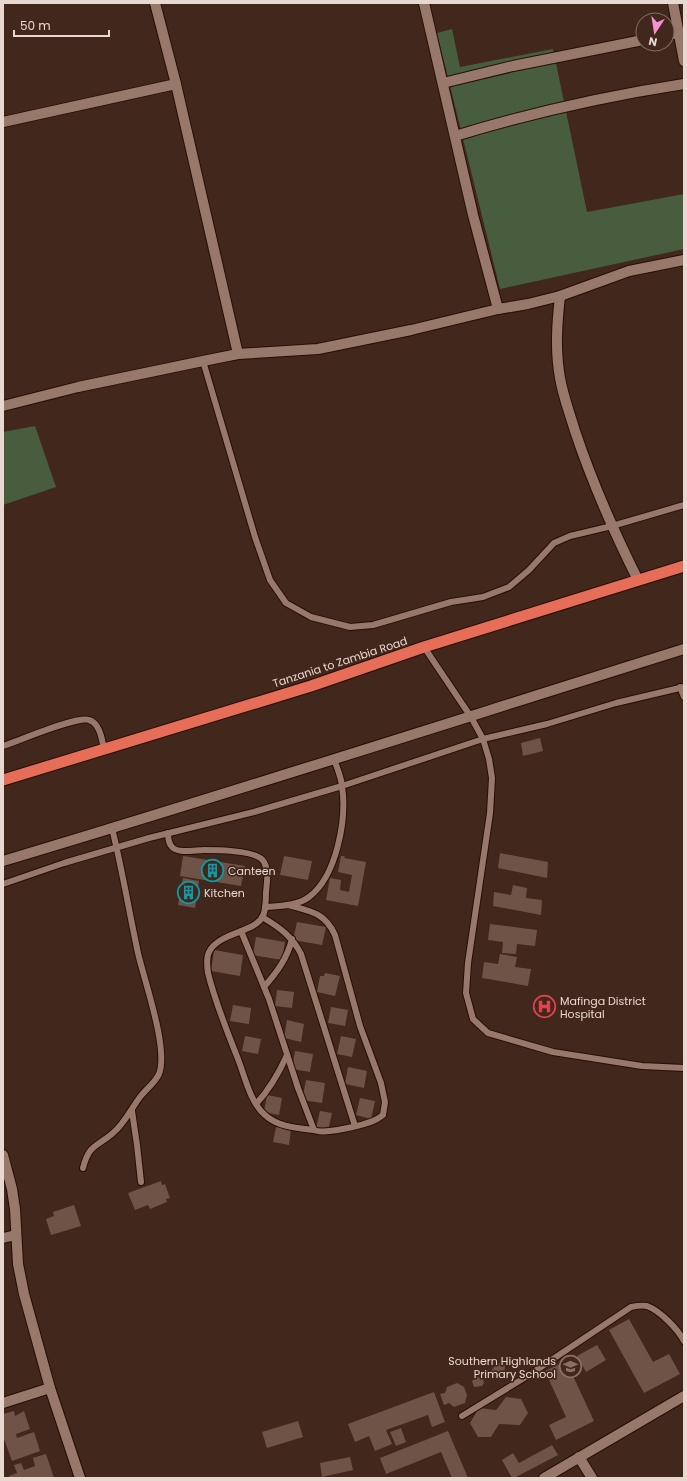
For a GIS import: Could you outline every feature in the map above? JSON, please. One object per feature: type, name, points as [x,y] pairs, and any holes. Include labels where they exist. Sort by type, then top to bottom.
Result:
[{"type":"highway","name":"Tanzania to Zambia Road","points":[[3,780],[311,686],[424,647],[684,566]]},
{"type":"street","points":[[155,3],[176,84],[238,354]]},
{"type":"street","points":[[424,3],[484,260],[498,309]]},
{"type":"street","points":[[673,3],[684,62]]},
{"type":"street","points":[[443,83],[513,66],[635,42]]},
{"type":"street","points":[[3,122],[176,84]]},
{"type":"street","points":[[455,136],[516,118],[594,99],[684,84]]},
{"type":"street","points":[[3,406],[78,387],[238,354],[318,349],[411,330],[560,296],[629,271],[684,260]]},
{"type":"street","points":[[560,296],[557,327],[560,379],[582,451],[612,526],[638,580]]},
{"type":"street","points":[[3,861],[471,717],[684,649]]},
{"type":"street","points":[[3,1155],[12,1189],[15,1209],[18,1264],[24,1294],[50,1388],[80,1478]]},
{"type":"street","points":[[3,1238],[16,1235]]},
{"type":"street","points":[[3,1404],[50,1388]]},
{"type":"street","points":[[544,1478],[684,1396]]},
{"type":"street","points":[[579,1457],[592,1478]]},
{"type":"lane","points":[[203,361],[255,537],[270,580],[286,603],[311,617],[350,627],[373,625],[451,602],[483,597],[509,587],[529,570],[554,544],[570,536],[612,526],[684,505]]},
{"type":"lane","points":[[424,647],[484,739],[490,759],[492,778],[490,813],[468,963],[466,993],[473,1019],[488,1033],[553,1052],[642,1066],[684,1068]]},
{"type":"lane","points":[[3,884],[116,847],[254,812],[342,786],[484,739],[547,724],[616,703],[682,687],[684,697]]},
{"type":"lane","points":[[3,746],[51,728],[75,721],[89,720],[96,725],[104,749]]},
{"type":"lane","points":[[265,907],[288,905],[308,898],[319,887],[332,865],[340,843],[343,803],[340,774],[334,759]]},
{"type":"lane","points":[[83,1168],[88,1153],[92,1148],[113,1133],[154,1082],[159,1074],[162,1063],[154,1011],[138,954],[112,828]]},
{"type":"lane","points":[[168,833],[169,844],[173,848],[181,851],[204,850],[245,853],[261,857],[264,862],[267,874],[265,907],[262,917],[256,923],[226,937],[215,944],[209,953],[207,961],[208,973],[217,1004],[256,1104],[264,1115],[276,1123],[321,1132],[329,1132],[375,1121],[383,1115],[386,1102],[381,1083],[360,1026],[335,935],[330,924],[317,914],[288,905]]},
{"type":"lane","points":[[262,917],[287,934],[292,939],[301,954],[355,1126]]},
{"type":"lane","points":[[241,931],[274,1012],[287,1055],[314,1130]]},
{"type":"lane","points":[[264,987],[285,959],[292,939]]},
{"type":"lane","points":[[256,1104],[278,1075],[287,1055]]},
{"type":"lane","points":[[132,1111],[137,1139],[141,1182]]},
{"type":"lane","points":[[462,1416],[529,1375],[631,1306],[645,1306],[659,1312],[681,1335],[684,1341]]},
{"type":"green space","points":[[452,29],[460,67],[553,49],[587,212],[684,194],[684,249],[500,289],[437,33]]},
{"type":"green space","points":[[35,426],[56,487],[3,505],[3,432]]},
{"type":"building","points":[[540,738],[543,751],[523,756],[521,743]]},
{"type":"building","points":[[500,853],[548,862],[547,878],[498,868]]},
{"type":"building","name":"Canteen","points":[[183,856],[245,866],[241,886],[180,876]]},
{"type":"building","points":[[284,856],[312,861],[308,880],[280,875]]},
{"type":"building","points":[[341,856],[345,856],[344,858],[366,862],[358,906],[326,900],[330,878],[341,880],[340,890],[349,892],[352,875],[338,872]]},
{"type":"building","name":"Kitchen","points":[[183,878],[199,881],[195,908],[178,905]]},
{"type":"building","points":[[513,885],[527,888],[526,898],[542,900],[541,915],[493,906],[494,892],[511,895]]},
{"type":"building","points":[[297,922],[326,927],[322,945],[293,940]]},
{"type":"building","points":[[490,924],[537,930],[535,946],[517,944],[516,954],[502,953],[503,942],[488,940]]},
{"type":"building","points":[[256,937],[285,942],[282,960],[253,955]]},
{"type":"building","points":[[214,950],[243,955],[240,976],[211,971]]},
{"type":"building","points":[[500,954],[517,957],[515,967],[531,969],[528,986],[482,978],[484,962],[498,964]]},
{"type":"building","points":[[325,973],[340,976],[335,996],[317,992],[320,976],[324,976]]},
{"type":"building","points":[[277,990],[294,992],[292,1008],[275,1006]]},
{"type":"building","points":[[233,1005],[251,1008],[249,1024],[230,1021]]},
{"type":"building","points":[[331,1007],[348,1010],[345,1026],[328,1023]]},
{"type":"building","points":[[287,1020],[304,1024],[301,1042],[284,1038]]},
{"type":"building","points":[[245,1036],[261,1039],[258,1054],[242,1051]]},
{"type":"building","points":[[341,1036],[356,1039],[352,1057],[337,1054]]},
{"type":"building","points":[[295,1051],[313,1054],[310,1072],[292,1069]]},
{"type":"building","points":[[348,1067],[367,1071],[364,1088],[345,1084]]},
{"type":"building","points":[[306,1080],[325,1083],[322,1103],[302,1100]]},
{"type":"building","points":[[267,1095],[282,1098],[279,1115],[264,1112]]},
{"type":"building","points":[[360,1098],[375,1101],[371,1119],[356,1115]]},
{"type":"building","points":[[320,1111],[332,1113],[328,1131],[316,1128]]},
{"type":"building","points":[[276,1127],[291,1129],[289,1145],[273,1142]]},
{"type":"building","points":[[161,1181],[162,1185],[165,1184],[170,1198],[166,1199],[167,1202],[150,1209],[148,1205],[135,1210],[128,1193]]},
{"type":"building","points":[[74,1205],[81,1226],[51,1235],[46,1219],[54,1216],[53,1212]]},
{"type":"building","points":[[629,1319],[653,1362],[669,1354],[680,1374],[644,1393],[609,1330]]},
{"type":"building","points":[[597,1345],[606,1360],[586,1372],[577,1356]]},
{"type":"building","points":[[566,1361],[594,1421],[556,1440],[549,1425],[566,1417],[545,1371]]},
{"type":"building","points":[[499,1363],[505,1366],[504,1376],[497,1376],[491,1371]]},
{"type":"building","points":[[477,1377],[483,1379],[484,1383],[482,1386],[474,1387],[472,1381]]},
{"type":"building","points":[[457,1383],[464,1387],[467,1395],[465,1403],[454,1407],[449,1403],[444,1405],[440,1394],[445,1393],[447,1387]]},
{"type":"building","points":[[434,1392],[445,1422],[432,1427],[428,1415],[386,1430],[392,1444],[375,1451],[369,1436],[355,1442],[348,1424]]},
{"type":"building","points":[[506,1397],[521,1399],[528,1413],[520,1425],[499,1424],[491,1437],[478,1437],[470,1423],[479,1408],[496,1410]]},
{"type":"building","points":[[14,1411],[15,1416],[24,1411],[30,1429],[16,1434],[17,1438],[34,1432],[40,1451],[12,1461],[3,1436],[3,1414]]},
{"type":"building","points":[[298,1421],[303,1437],[267,1448],[262,1432]]},
{"type":"building","points":[[401,1428],[406,1442],[396,1446],[390,1432]]},
{"type":"building","points":[[448,1431],[468,1478],[452,1478],[441,1452],[386,1474],[380,1458]]},
{"type":"building","points":[[552,1445],[558,1455],[514,1478],[512,1478],[502,1460],[513,1453],[519,1463]]},
{"type":"building","points":[[46,1454],[54,1478],[9,1478],[9,1476],[17,1473],[14,1465],[21,1463],[24,1470],[35,1466],[33,1458]]},
{"type":"building","points":[[350,1457],[353,1470],[322,1477],[320,1463]]},
{"type":"place","name":"Canteen","points":[[212,871]]},
{"type":"place","name":"Kitchen","points":[[189,893]]},
{"type":"place","name":"Mafinga District Hospital","points":[[544,1007]]},
{"type":"place","name":"Southern Highlands Primary School","points":[[571,1367]]}]
